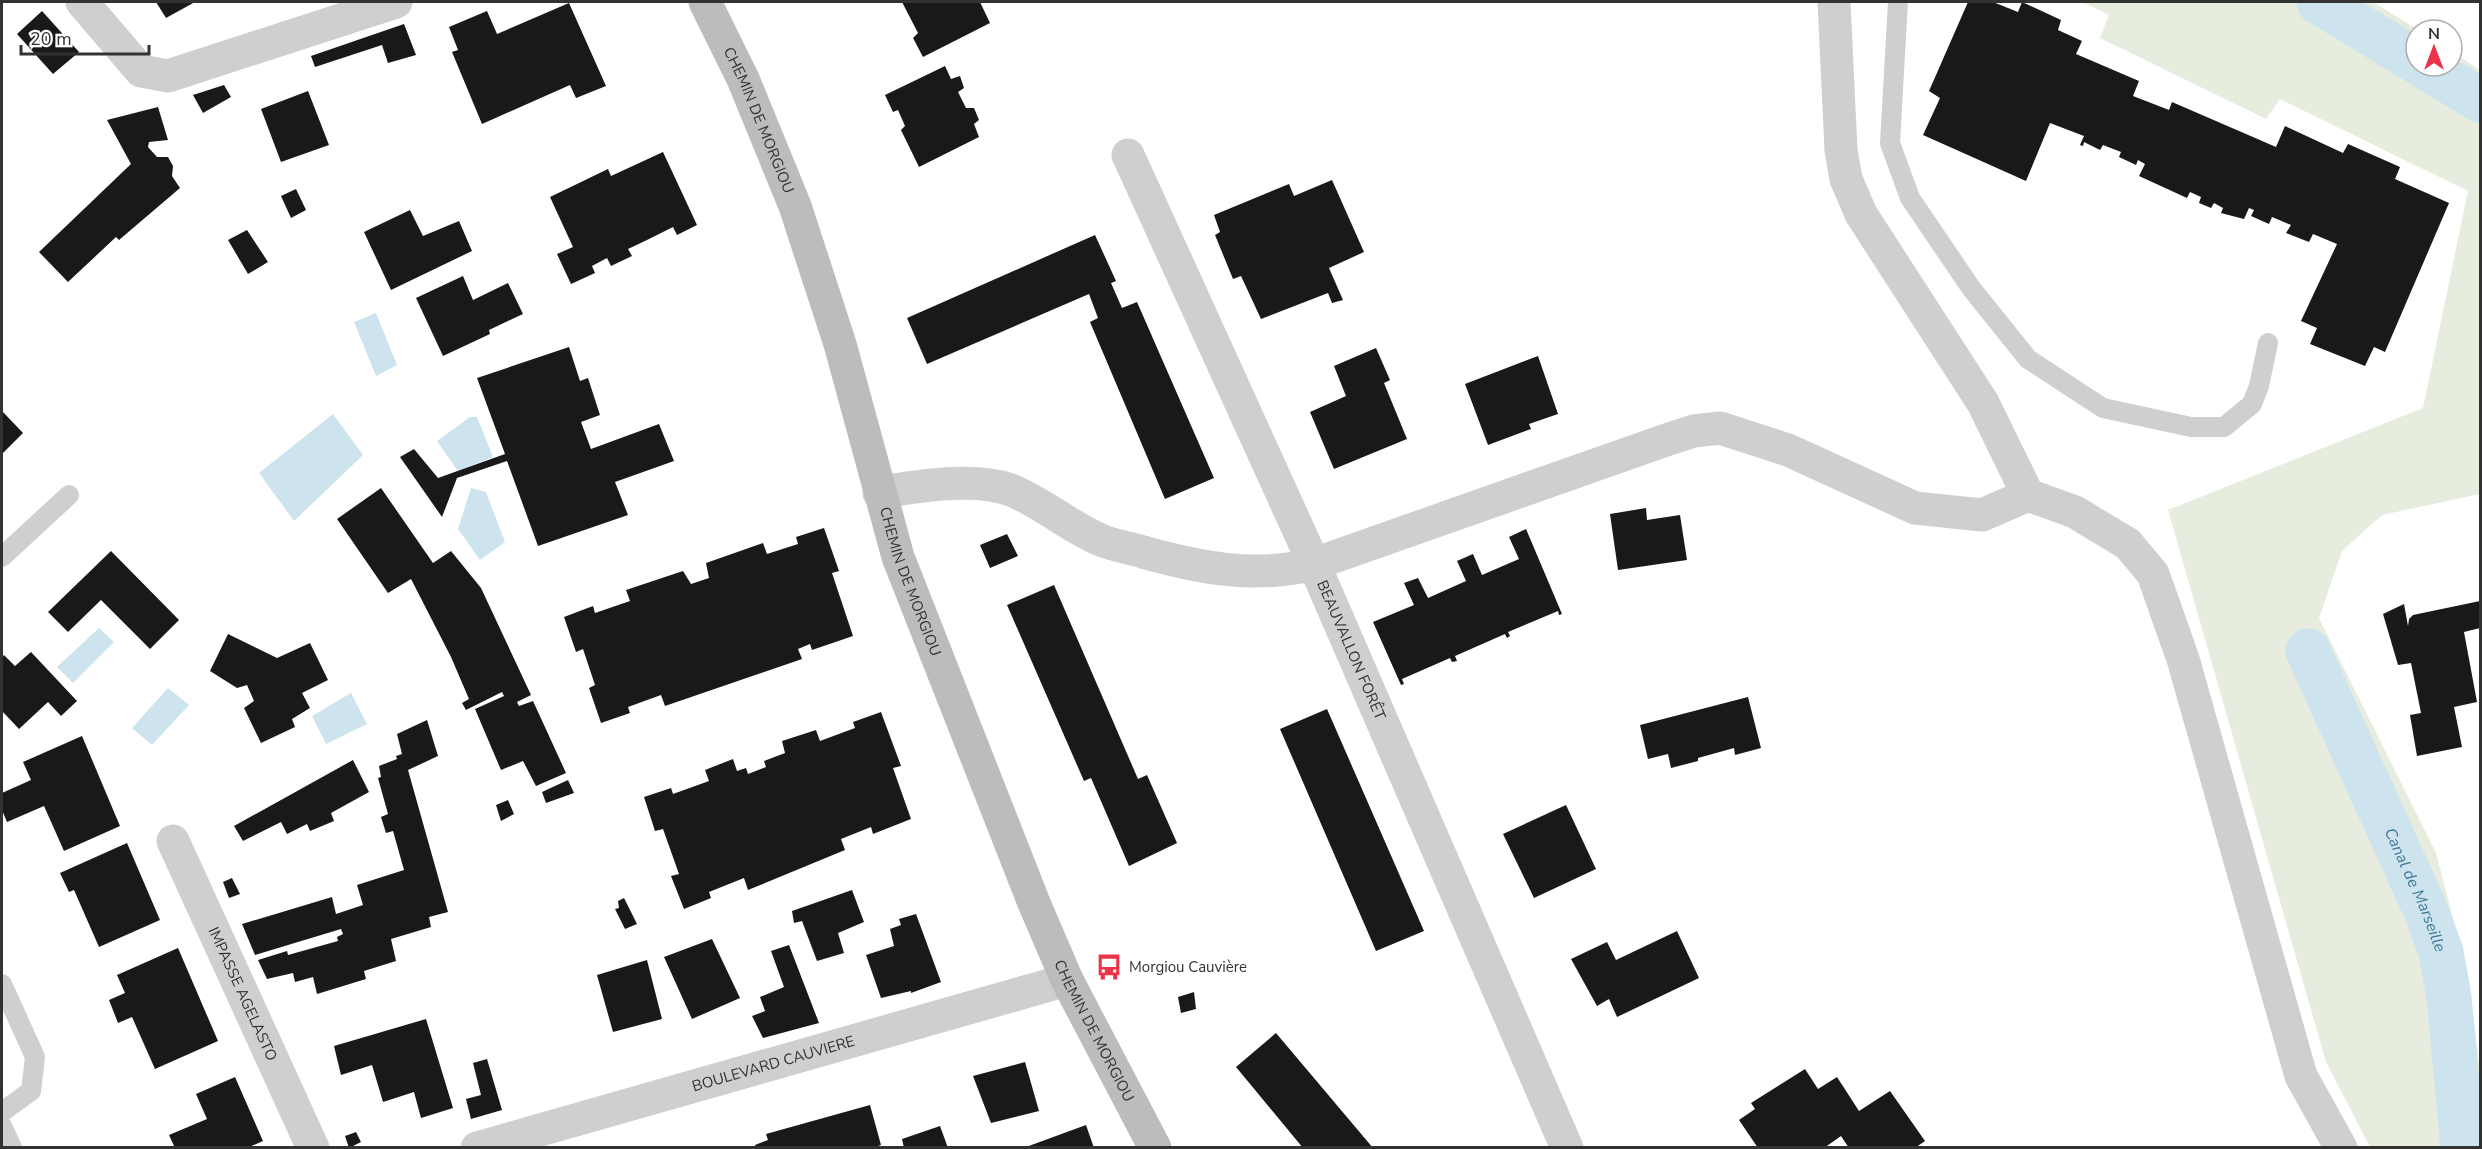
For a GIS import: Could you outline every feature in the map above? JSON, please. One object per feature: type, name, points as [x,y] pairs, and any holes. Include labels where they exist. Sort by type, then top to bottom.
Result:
[{"type":"street","points":[[82,2],[141,71],[168,76],[396,2]]},
{"type":"street","name":"CHEMIN DE MORGIOU","points":[[705,2],[743,79],[795,206],[840,344],[898,557],[1034,903],[1067,980],[1155,1148]]},
{"type":"street","points":[[1834,2],[1841,150],[1846,179],[1861,214],[1983,403],[2028,495]]},
{"type":"street","name":"BEAUVALLON FORÊT","points":[[1128,155],[1314,564],[1567,1148]]},
{"type":"street","points":[[879,493],[922,485],[978,485],[1010,490],[1103,541],[1193,566],[1256,571],[1291,570],[1314,564],[1669,439],[1694,431],[1720,428],[1788,450],[1915,508],[1982,514],[2028,495],[2075,512],[2128,544],[2153,574],[2183,659],[2301,1076],[2341,1148]]},
{"type":"street","name":"IMPASSE AGELASTO","points":[[173,841],[313,1148]]},
{"type":"street","name":"BOULEVARD CAUVIERE","points":[[477,1148],[1067,980]]},
{"type":"lane","points":[[1898,2],[1890,143],[1910,198],[1971,288],[2028,359],[2103,408],[2191,427],[2224,427],[2252,404],[2259,386],[2268,343]]},
{"type":"lane","points":[[2,557],[69,495]]},
{"type":"lane","points":[[2,984],[35,1057],[31,1091],[2,1112]]},
{"type":"lane","points":[[2,1126],[12,1148]]},
{"type":"shaded area","points":[[2083,2],[2373,2],[2404,21],[2404,78],[2464,78],[2464,60],[2480,70],[2480,494],[2382,515],[2342,551],[2319,618],[2436,853],[2469,980],[2480,1072],[2480,1147],[2370,1147],[2326,1062],[2168,510],[2423,408],[2468,191],[2280,99],[2266,119],[2100,38],[2109,15]]},
{"type":"water","points":[[376,313],[397,365],[376,376],[354,322]]},
{"type":"water","points":[[333,414],[363,455],[294,521],[259,473]]},
{"type":"water","points":[[470,417],[477,417],[493,457],[458,471],[437,441]]},
{"type":"water","points":[[471,488],[486,492],[505,542],[480,560],[458,529]]},
{"type":"water","points":[[99,628],[114,642],[73,683],[57,667]]},
{"type":"water","points":[[168,688],[189,705],[152,745],[132,728]]},
{"type":"water","points":[[351,693],[367,724],[326,744],[312,716]]},
{"type":"building","points":[[156,2],[195,2],[166,18]]},
{"type":"building","points":[[902,2],[980,2],[990,23],[923,57],[913,38],[918,33]]},
{"type":"building","points":[[1968,2],[1993,2],[2018,12],[2022,2],[2061,20],[2058,30],[2082,41],[2076,54],[2139,81],[2133,96],[2169,110],[2172,102],[2276,147],[2285,126],[2343,153],[2348,144],[2400,167],[2395,179],[2449,203],[2385,352],[2374,347],[2365,366],[2310,344],[2317,328],[2301,321],[2337,244],[2313,234],[2309,242],[2286,233],[2291,225],[2272,217],[2269,224],[2251,216],[2254,210],[2249,208],[2244,219],[2221,213],[2223,208],[2214,203],[2211,208],[2199,203],[2201,197],[2190,192],[2187,198],[2139,176],[2145,164],[2138,160],[2136,165],[2119,157],[2121,152],[2103,145],[2100,150],[2084,142],[2083,146],[2080,145],[2084,136],[2050,123],[2026,181],[1923,135],[1940,98],[1929,91]]},
{"type":"building","points":[[569,3],[606,86],[576,98],[570,85],[482,124],[452,52],[458,50],[449,27],[487,11],[497,34]]},
{"type":"building","points":[[42,11],[79,52],[53,74],[17,34]]},
{"type":"building","points":[[404,24],[416,55],[388,63],[382,45],[315,67],[311,56]]},
{"type":"building","points":[[945,66],[951,79],[960,76],[964,88],[958,92],[966,108],[974,108],[979,120],[974,124],[979,137],[919,167],[901,130],[905,126],[898,110],[893,112],[885,95]]},
{"type":"building","points":[[224,85],[231,97],[203,113],[193,95]]},
{"type":"building","points":[[308,91],[329,145],[281,162],[261,109]]},
{"type":"building","points":[[158,107],[168,140],[149,142],[148,147],[157,157],[168,157],[173,166],[172,176],[180,188],[119,240],[116,237],[68,282],[39,252],[131,164],[107,120]]},
{"type":"building","points":[[663,152],[697,225],[677,235],[673,227],[628,249],[632,256],[611,266],[607,258],[592,266],[595,273],[571,284],[557,254],[573,247],[550,197],[608,169],[611,176]]},
{"type":"building","points":[[1332,180],[1364,252],[1329,268],[1343,300],[1332,303],[1328,293],[1261,319],[1241,276],[1233,279],[1215,235],[1220,232],[1214,215],[1289,184],[1294,196]]},
{"type":"building","points":[[296,189],[306,210],[291,218],[281,196]]},
{"type":"building","points":[[410,210],[423,236],[459,221],[472,251],[391,290],[364,232]]},
{"type":"building","points":[[247,230],[268,262],[248,274],[228,240]]},
{"type":"building","points":[[1095,235],[1116,281],[1111,283],[1122,308],[1137,302],[1214,478],[1165,499],[1090,322],[1098,318],[1089,294],[927,364],[907,318]]},
{"type":"building","points":[[463,276],[473,300],[508,283],[523,314],[489,330],[490,334],[443,356],[416,298]]},
{"type":"building","points":[[569,347],[580,381],[588,378],[600,415],[581,422],[591,449],[659,424],[674,461],[615,482],[628,515],[538,546],[507,461],[457,478],[442,517],[400,457],[414,449],[438,478],[505,454],[477,378]]},
{"type":"building","points":[[1376,348],[1390,380],[1384,383],[1407,439],[1334,469],[1310,412],[1346,396],[1334,366]]},
{"type":"building","points":[[1538,356],[1558,414],[1529,424],[1531,429],[1488,445],[1465,384]]},
{"type":"building","points":[[2,411],[23,433],[2,454]]},
{"type":"building","points":[[381,488],[433,563],[451,551],[481,588],[531,695],[517,702],[519,706],[533,701],[566,773],[536,786],[523,761],[501,770],[475,709],[504,696],[502,692],[466,710],[462,703],[469,699],[451,657],[411,579],[388,593],[337,519]]},
{"type":"building","points":[[1646,508],[1647,520],[1680,515],[1687,560],[1618,570],[1610,514]]},
{"type":"building","points":[[824,528],[839,571],[832,573],[853,636],[812,650],[810,644],[798,649],[802,659],[665,706],[661,695],[628,707],[630,713],[601,723],[589,688],[595,685],[583,649],[576,652],[564,617],[593,606],[595,613],[630,601],[626,590],[683,571],[691,584],[709,578],[706,563],[763,543],[767,554],[798,544],[796,537]]},
{"type":"building","points":[[1526,529],[1562,614],[1559,615],[1558,611],[1508,632],[1510,636],[1507,638],[1505,634],[1455,656],[1457,661],[1452,662],[1450,658],[1402,679],[1404,684],[1401,685],[1373,622],[1414,605],[1404,583],[1418,578],[1428,598],[1466,581],[1457,561],[1473,554],[1482,575],[1519,559],[1509,537]]},
{"type":"building","points":[[1007,534],[1018,556],[990,568],[980,545]]},
{"type":"building","points":[[111,551],[179,620],[150,649],[101,600],[68,632],[48,612]]},
{"type":"building","points":[[1054,585],[1138,779],[1147,775],[1177,843],[1129,866],[1091,778],[1084,781],[1007,605]]},
{"type":"building","points":[[2480,601],[2480,628],[2464,632],[2477,702],[2454,707],[2462,747],[2417,756],[2410,715],[2421,713],[2411,663],[2398,665],[2383,614],[2404,604],[2408,626],[2409,619],[2413,615]]},
{"type":"building","points":[[228,634],[277,658],[310,643],[328,680],[302,693],[310,708],[292,719],[295,727],[261,743],[244,708],[254,701],[247,685],[237,688],[210,671]]},
{"type":"building","points":[[31,652],[77,701],[61,716],[48,702],[19,729],[2,711],[2,658],[4,655],[15,666]]},
{"type":"building","points":[[1748,697],[1761,748],[1735,755],[1734,748],[1671,768],[1668,754],[1648,759],[1640,725]]},
{"type":"building","points":[[1327,709],[1424,931],[1376,951],[1280,729]]},
{"type":"building","points":[[881,712],[901,766],[893,768],[911,819],[873,834],[871,827],[841,839],[845,850],[748,890],[744,878],[709,892],[711,898],[684,909],[671,876],[679,874],[663,829],[655,831],[644,797],[671,788],[673,794],[709,781],[705,770],[733,759],[737,771],[746,768],[748,774],[766,767],[764,761],[785,753],[782,741],[816,730],[820,741],[855,728],[853,722]]},
{"type":"building","points":[[427,720],[438,756],[408,770],[448,912],[429,917],[431,927],[391,939],[396,961],[364,971],[366,979],[317,994],[313,977],[295,982],[293,973],[267,979],[258,960],[287,951],[288,955],[338,941],[337,937],[343,934],[341,929],[255,955],[242,924],[332,897],[336,914],[363,905],[357,885],[404,870],[393,831],[386,833],[381,817],[388,814],[378,778],[381,777],[379,766],[397,759],[396,756],[402,754],[397,734]]},
{"type":"building","points":[[82,736],[120,826],[64,851],[44,806],[7,822],[2,810],[2,793],[31,780],[23,762]]},
{"type":"building","points":[[353,760],[369,792],[331,813],[334,821],[310,831],[307,824],[287,834],[281,822],[243,841],[234,826]]},
{"type":"building","points":[[568,780],[574,793],[546,803],[542,792]]},
{"type":"building","points":[[508,800],[514,814],[501,821],[496,805]]},
{"type":"building","points":[[1566,805],[1596,869],[1534,898],[1503,834]]},
{"type":"building","points":[[127,843],[160,920],[99,947],[74,890],[69,892],[60,873]]},
{"type":"building","points":[[232,878],[240,894],[229,898],[223,882]]},
{"type":"building","points":[[852,890],[864,922],[838,933],[844,953],[817,961],[802,921],[794,923],[792,911]]},
{"type":"building","points":[[624,898],[637,924],[625,929],[615,909],[619,908],[618,901]]},
{"type":"building","points":[[916,914],[941,982],[911,993],[911,991],[881,998],[866,955],[894,946],[890,929],[901,925],[899,919]]},
{"type":"building","points":[[1677,931],[1699,978],[1617,1017],[1609,999],[1597,1006],[1571,959],[1607,942],[1616,960]]},
{"type":"building","points":[[712,939],[740,998],[692,1019],[664,957]]},
{"type":"building","points":[[789,945],[819,1023],[763,1038],[752,1016],[765,1011],[760,997],[784,987],[771,951]]},
{"type":"building","points":[[178,948],[218,1041],[155,1069],[132,1017],[118,1023],[109,1000],[125,993],[117,975]]},
{"type":"building","points":[[647,960],[662,1019],[613,1032],[597,975]]},
{"type":"building","points":[[1194,992],[1196,1009],[1181,1013],[1178,997]]},
{"type":"building","points":[[426,1019],[453,1108],[421,1118],[414,1092],[383,1102],[372,1065],[341,1075],[334,1046]]},
{"type":"building","points":[[1276,1033],[1373,1148],[1303,1148],[1236,1067]]},
{"type":"building","points":[[487,1059],[502,1110],[471,1119],[466,1099],[481,1095],[473,1063]]},
{"type":"building","points":[[1025,1062],[1039,1111],[991,1123],[973,1076]]},
{"type":"building","points":[[1805,1069],[1818,1089],[1837,1077],[1859,1111],[1890,1091],[1925,1141],[1915,1148],[1849,1148],[1841,1136],[1824,1148],[1758,1148],[1739,1120],[1755,1109],[1751,1103]]},
{"type":"building","points":[[235,1077],[263,1141],[247,1148],[175,1148],[169,1135],[207,1119],[196,1094]]},
{"type":"building","points":[[870,1105],[881,1145],[872,1148],[756,1148],[755,1145],[768,1140],[766,1134]]},
{"type":"building","points":[[1086,1125],[1094,1148],[1026,1148],[1026,1147]]},
{"type":"building","points":[[940,1126],[948,1148],[904,1148],[902,1139]]},
{"type":"building","points":[[356,1132],[361,1142],[349,1148],[345,1136]]},
{"type":"waterway","name":"Canal de Marseille","points":[[2319,2],[2404,54]]},
{"type":"waterway","name":"Canal de Marseille","points":[[2444,78],[2480,100]]},
{"type":"waterway","name":"Canal de Marseille","points":[[2308,651],[2426,911],[2441,952],[2449,997],[2463,1148]]},
{"type":"place","name":"Morgiou Cauvière","points":[[1109,967]]}]
